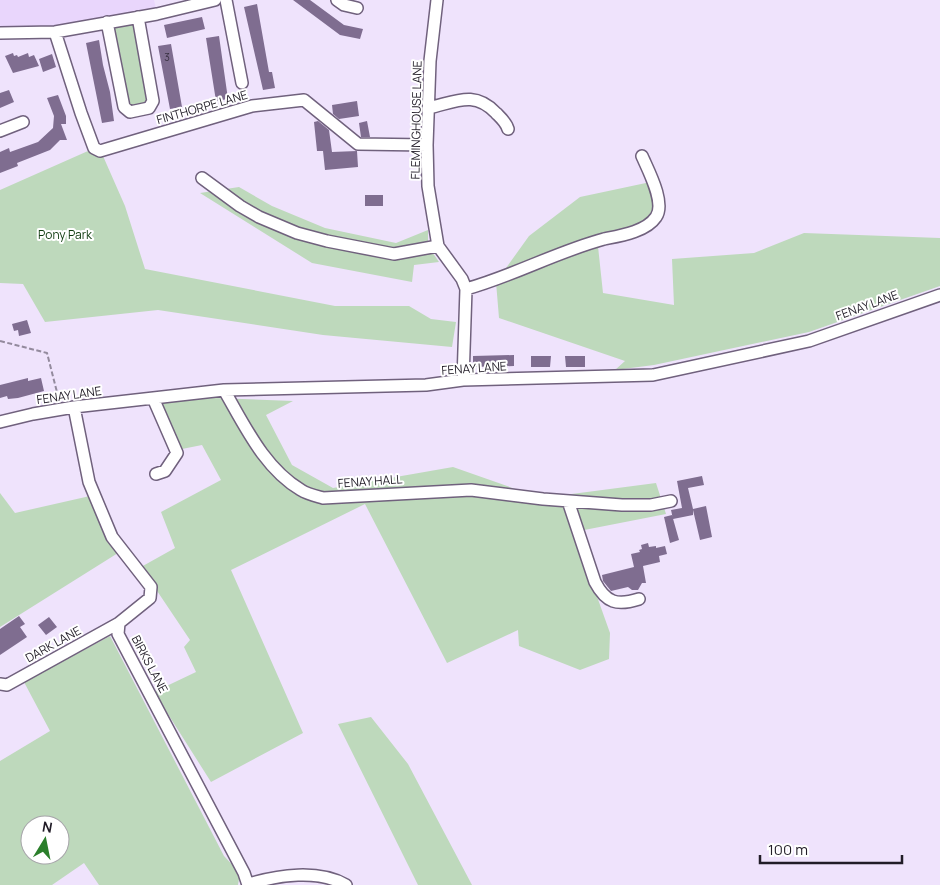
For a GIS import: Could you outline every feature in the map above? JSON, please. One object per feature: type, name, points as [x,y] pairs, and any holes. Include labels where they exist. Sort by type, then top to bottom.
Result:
[{"type":"street","points":[[0,33],[54,32],[138,18],[216,0]]},
{"type":"street","points":[[226,0],[242,83]]},
{"type":"street","points":[[337,0],[356,8]]},
{"type":"street","name":"FLEMINGHOUSE LANE","points":[[437,0],[430,61],[427,145],[428,186],[438,246],[462,278],[466,289]]},
{"type":"street","points":[[107,22],[124,107],[130,112],[149,108],[153,101],[138,18]]},
{"type":"street","name":"FINTHORPE LANE","points":[[54,32],[94,148],[100,151],[252,106],[304,100],[358,144],[427,145]]},
{"type":"street","points":[[428,108],[477,99],[488,105],[506,124],[508,129]]},
{"type":"street","points":[[0,131],[23,122]]},
{"type":"street","points":[[463,380],[466,289],[494,281],[588,244],[640,229],[656,218],[660,207],[657,193],[642,156]]},
{"type":"street","points":[[202,178],[240,206],[259,217],[297,233],[327,242],[394,254],[438,246]]},
{"type":"street","name":"FENAY LANE","points":[[0,422],[74,407],[224,390],[426,385],[463,380],[653,375],[809,340],[940,295]]},
{"type":"street","name":"FENAY HALL","points":[[224,390],[256,446],[284,478],[302,491],[323,498],[471,490],[622,505],[651,505],[671,501]]},
{"type":"street","points":[[153,398],[177,453],[165,470],[156,474]]},
{"type":"street","points":[[74,407],[89,482],[112,537],[151,587],[150,598],[120,623]]},
{"type":"street","points":[[568,501],[595,582],[601,594],[608,599],[622,603],[639,599]]},
{"type":"street","name":"DARK LANE","points":[[0,684],[7,685],[120,623]]},
{"type":"street","name":"BIRKS LANE","points":[[120,623],[118,634],[248,884]]},
{"type":"street","points":[[248,884],[272,877],[296,875],[328,878],[346,885]]},
{"type":"path","points":[[0,340],[47,353],[62,409]]},
{"type":"shaded area","points":[[0,0],[154,0],[157,14],[0,33]]},
{"type":"green space","points":[[138,17],[153,101],[130,112],[107,22]]},
{"type":"green space","name":"Pony Park","points":[[88,151],[103,156],[125,206],[145,269],[335,306],[409,306],[431,319],[456,322],[452,347],[323,335],[158,310],[45,322],[23,284],[0,283],[0,190]]},
{"type":"green space","points":[[660,180],[662,219],[597,237],[603,293],[674,305],[672,259],[754,253],[804,233],[940,238],[940,286],[809,332],[654,365],[615,370],[625,361],[499,318],[496,282],[529,236],[580,197]]},
{"type":"green space","points":[[239,187],[272,206],[325,228],[396,243],[428,230],[428,246],[439,262],[414,265],[412,282],[312,263],[200,193]]},
{"type":"green space","points":[[214,398],[293,401],[266,415],[292,465],[333,488],[453,467],[541,498],[656,483],[666,514],[574,532],[610,633],[609,659],[580,670],[519,646],[518,630],[447,663],[365,504],[231,570],[303,733],[211,782],[154,692],[196,672],[184,647],[190,640],[141,567],[175,548],[161,512],[221,480],[202,445],[177,450],[154,401]]},
{"type":"green space","points":[[0,493],[15,513],[90,496],[118,553],[0,627]]},
{"type":"green space","points":[[110,636],[224,856],[240,873],[238,885],[99,885],[84,863],[52,885],[0,885],[0,761],[50,731],[24,682]]},
{"type":"green space","points":[[371,717],[408,764],[472,885],[418,885],[338,724]]},
{"type":"building","points":[[293,0],[310,0],[344,25],[363,29],[360,39],[340,35]]},
{"type":"building","points":[[257,4],[269,72],[272,72],[275,88],[263,90],[244,7]]},
{"type":"building","points":[[202,17],[205,29],[167,38],[164,25]]},
{"type":"building","points":[[219,36],[228,99],[216,101],[206,38]]},
{"type":"building","points":[[99,40],[114,121],[102,123],[86,43]]},
{"type":"building","points":[[171,44],[182,107],[170,109],[158,46]]},
{"type":"building","points":[[13,53],[14,56],[17,55],[18,57],[28,53],[29,57],[34,55],[39,66],[13,73],[5,56]]},
{"type":"building","points":[[52,54],[56,67],[43,72],[39,59]]},
{"type":"building","points":[[9,90],[14,102],[0,108],[0,93]]},
{"type":"building","points":[[58,95],[66,116],[66,124],[61,124],[67,140],[60,140],[50,150],[17,163],[18,166],[0,173],[0,152],[9,148],[10,152],[38,142],[53,128],[54,116],[47,98]]},
{"type":"building","points":[[357,101],[359,116],[339,119],[333,114],[332,105]]},
{"type":"building","points":[[318,121],[329,130],[332,152],[357,151],[358,167],[325,170],[323,151],[317,151],[314,122]]},
{"type":"building","points":[[367,121],[370,137],[361,137],[359,123]]},
{"type":"building","points":[[365,195],[383,195],[383,206],[365,206]]},
{"type":"building","points":[[27,320],[31,333],[19,336],[18,330],[14,331],[12,324]]},
{"type":"building","points":[[514,355],[514,366],[473,367],[473,356]]},
{"type":"building","points":[[531,356],[551,356],[550,367],[531,367]]},
{"type":"building","points":[[565,356],[585,356],[585,367],[566,367]]},
{"type":"building","points":[[28,378],[28,381],[41,378],[44,391],[18,398],[8,399],[7,396],[0,398],[0,385]]},
{"type":"building","points":[[702,476],[704,485],[688,488],[693,509],[706,506],[712,537],[700,540],[693,510],[693,515],[673,519],[671,510],[682,508],[677,481]]},
{"type":"building","points":[[672,515],[679,540],[670,543],[664,517]]},
{"type":"building","points":[[648,543],[649,547],[665,546],[667,554],[659,556],[660,562],[643,566],[646,583],[642,583],[638,590],[632,590],[628,587],[611,591],[603,581],[602,575],[634,567],[631,554],[640,552],[639,550],[642,549],[641,545]]},
{"type":"building","points":[[19,616],[25,624],[20,627],[27,637],[0,655],[0,629]]},
{"type":"building","points":[[49,617],[57,627],[46,635],[38,625]]}]
